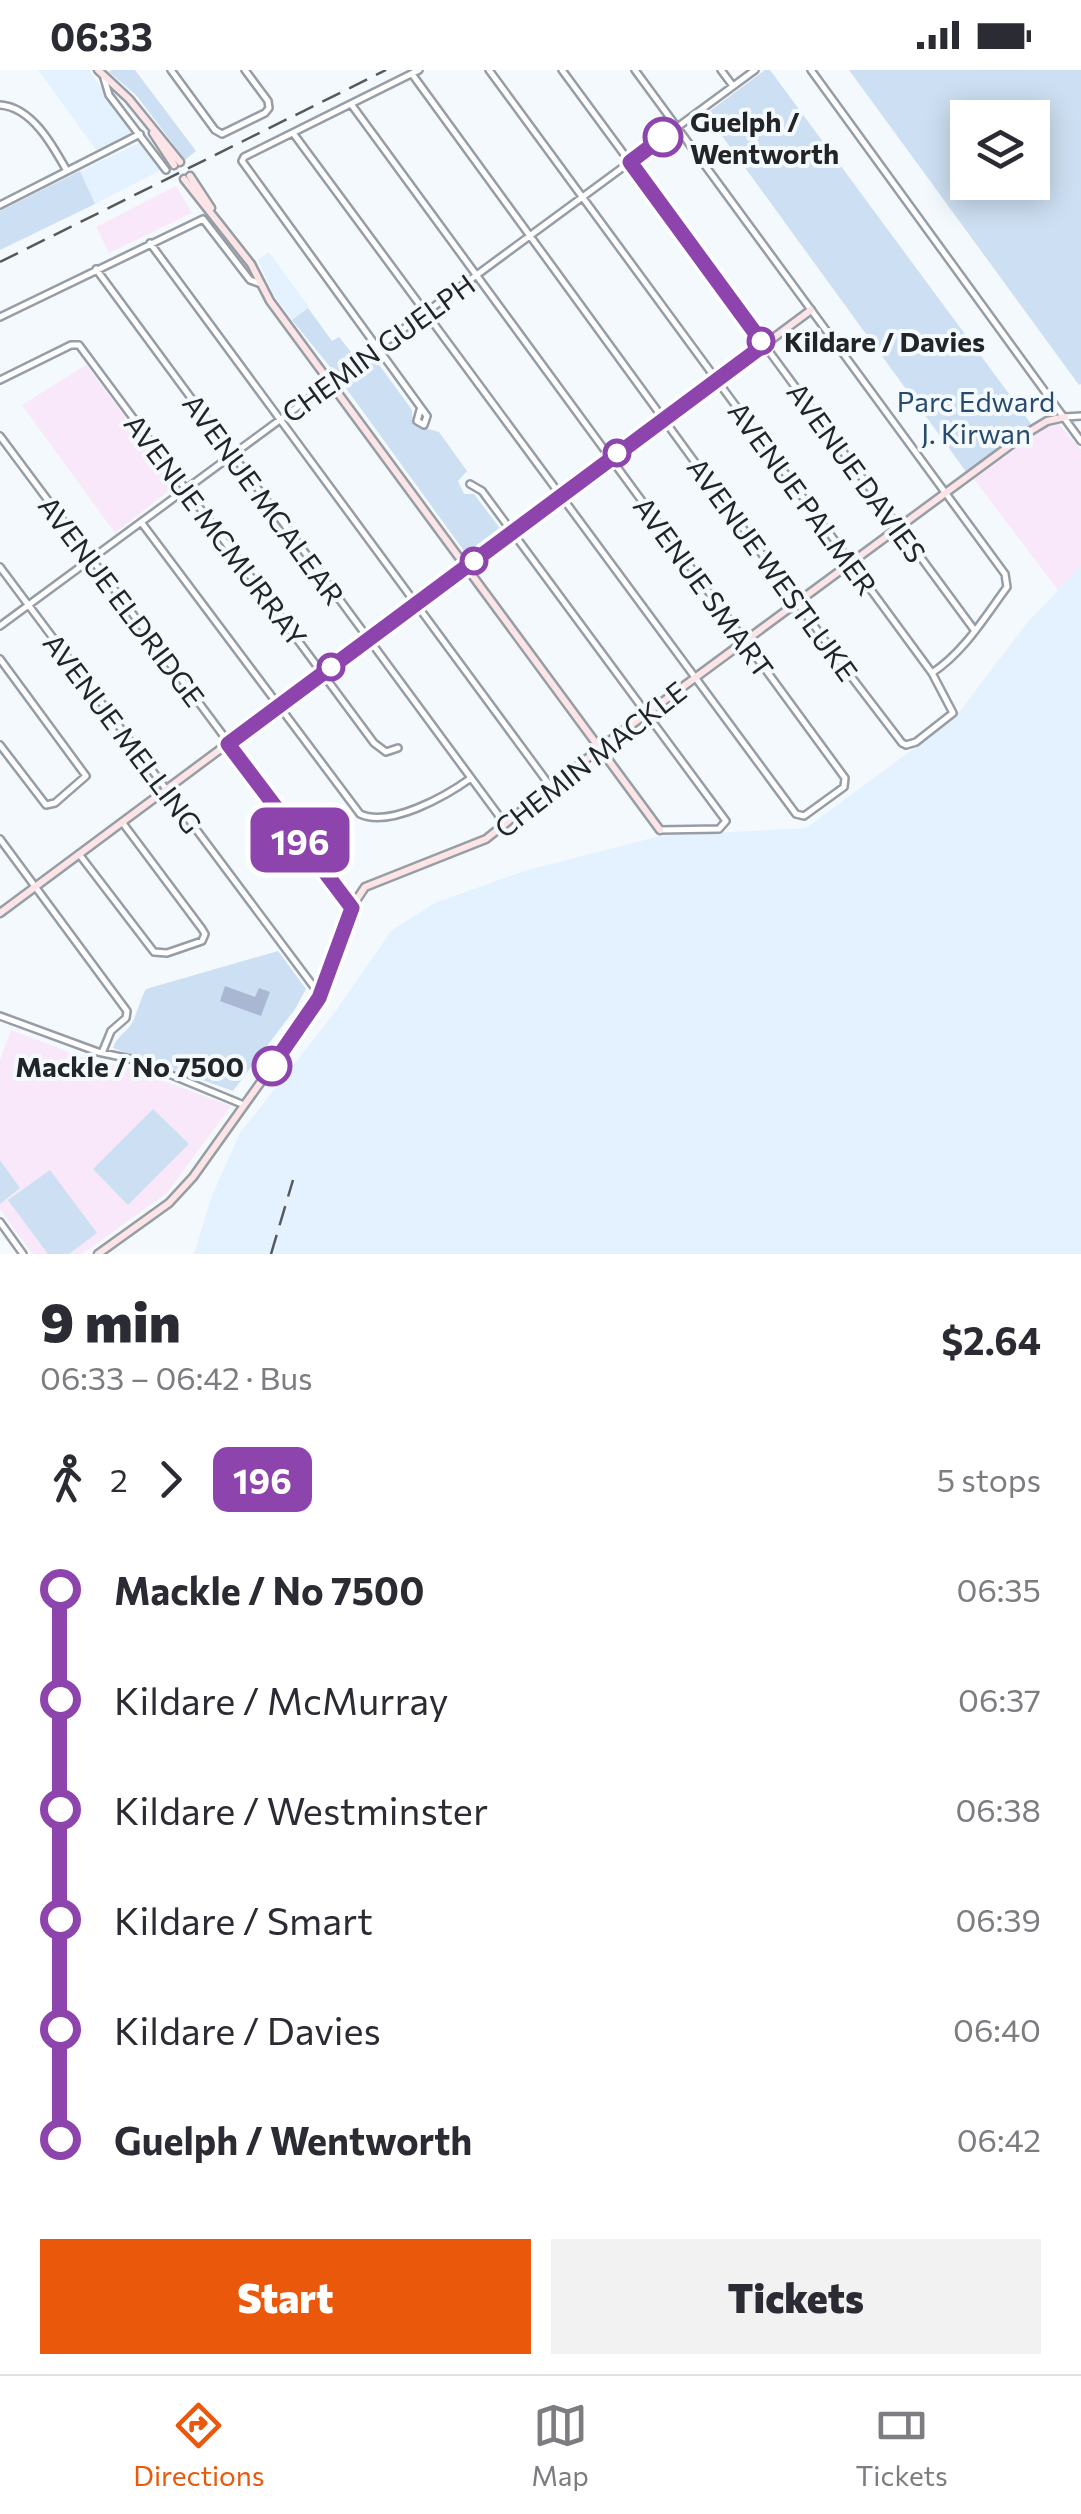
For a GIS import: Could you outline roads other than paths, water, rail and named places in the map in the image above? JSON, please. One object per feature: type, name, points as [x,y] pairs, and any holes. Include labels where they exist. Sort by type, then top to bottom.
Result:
[{"type":"street","points":[[171,70],[218,133],[228,132],[269,108],[245,70]]},
{"type":"street","name":"AVENUE PALMER","points":[[489,70],[932,674],[953,713],[933,730]]},
{"type":"street","name":"AVENUE DAVIES","points":[[562,70],[975,631]]},
{"type":"street","points":[[635,70],[1008,581],[956,656],[932,674]]},
{"type":"street","points":[[720,70],[732,86]]},
{"type":"street","name":"CHEMIN GUELPH","points":[[0,626],[754,70]]},
{"type":"street","points":[[811,70],[1081,441]]},
{"type":"street","points":[[415,72],[242,161],[420,410]]},
{"type":"street","name":"AVENUE WESTLUKE","points":[[415,72],[530,236],[902,742],[910,745],[933,730]]},
{"type":"street","points":[[100,74],[127,96],[177,163]]},
{"type":"street","points":[[100,74],[109,94],[166,170]]},
{"type":"street","name":"AVENUE SMART","points":[[351,104],[845,778],[844,787],[808,813],[796,814],[695,678]]},
{"type":"street","points":[[0,105],[28,115],[68,171]]},
{"type":"street","points":[[293,133],[695,678]]},
{"type":"street","points":[[0,205],[140,134]]},
{"type":"street","points":[[187,177],[253,267],[268,299],[660,830],[724,827],[725,820],[482,491],[470,484]]},
{"type":"street","points":[[0,317],[203,219],[250,280],[261,284]]},
{"type":"street","points":[[150,243],[552,787]]},
{"type":"street","name":"AVENUE MCALEAR","points":[[96,270],[505,824]]},
{"type":"street","points":[[0,913],[811,310]]},
{"type":"street","name":"AVENUE MCMURRAY","points":[[0,380],[76,344],[381,750],[391,752],[398,748]]},
{"type":"street","name":"CHEMIN MACKLE","points":[[98,1254],[179,1193],[244,1105],[312,1011],[352,908],[370,883],[474,846],[1034,428],[1064,417],[1081,416]]},
{"type":"street","name":"AVENUE ELDRIDGE","points":[[0,436],[352,908]]},
{"type":"street","points":[[141,522],[352,807],[366,816],[384,818],[437,799],[471,778]]},
{"type":"street","name":"AVENUE MELLING","points":[[0,567],[308,979],[322,991]]},
{"type":"street","points":[[0,659],[84,770],[83,781],[46,805],[0,745]]},
{"type":"street","points":[[80,854],[154,952],[167,953],[202,941],[204,934],[122,822]]},
{"type":"street","points":[[0,839],[128,1013],[111,1031],[102,1054]]},
{"type":"street","points":[[0,1016],[102,1054],[134,1060],[244,1105]]},
{"type":"street","points":[[0,1222],[23,1254]]},
{"type":"railway","points":[[0,262],[386,70]]},
{"type":"railway","points":[[271,1254],[293,1180]]},
{"type":"place","name":"Guelph / Wentworth","points":[[663,137]]},
{"type":"place","name":"Kildare / Davies","points":[[761,341]]},
{"type":"place","name":"Mackle / No 7500","points":[[272,1066]]},
{"type":"park label","name":"Parc Edward J. Kirwan","points":[[976,417]]}]
